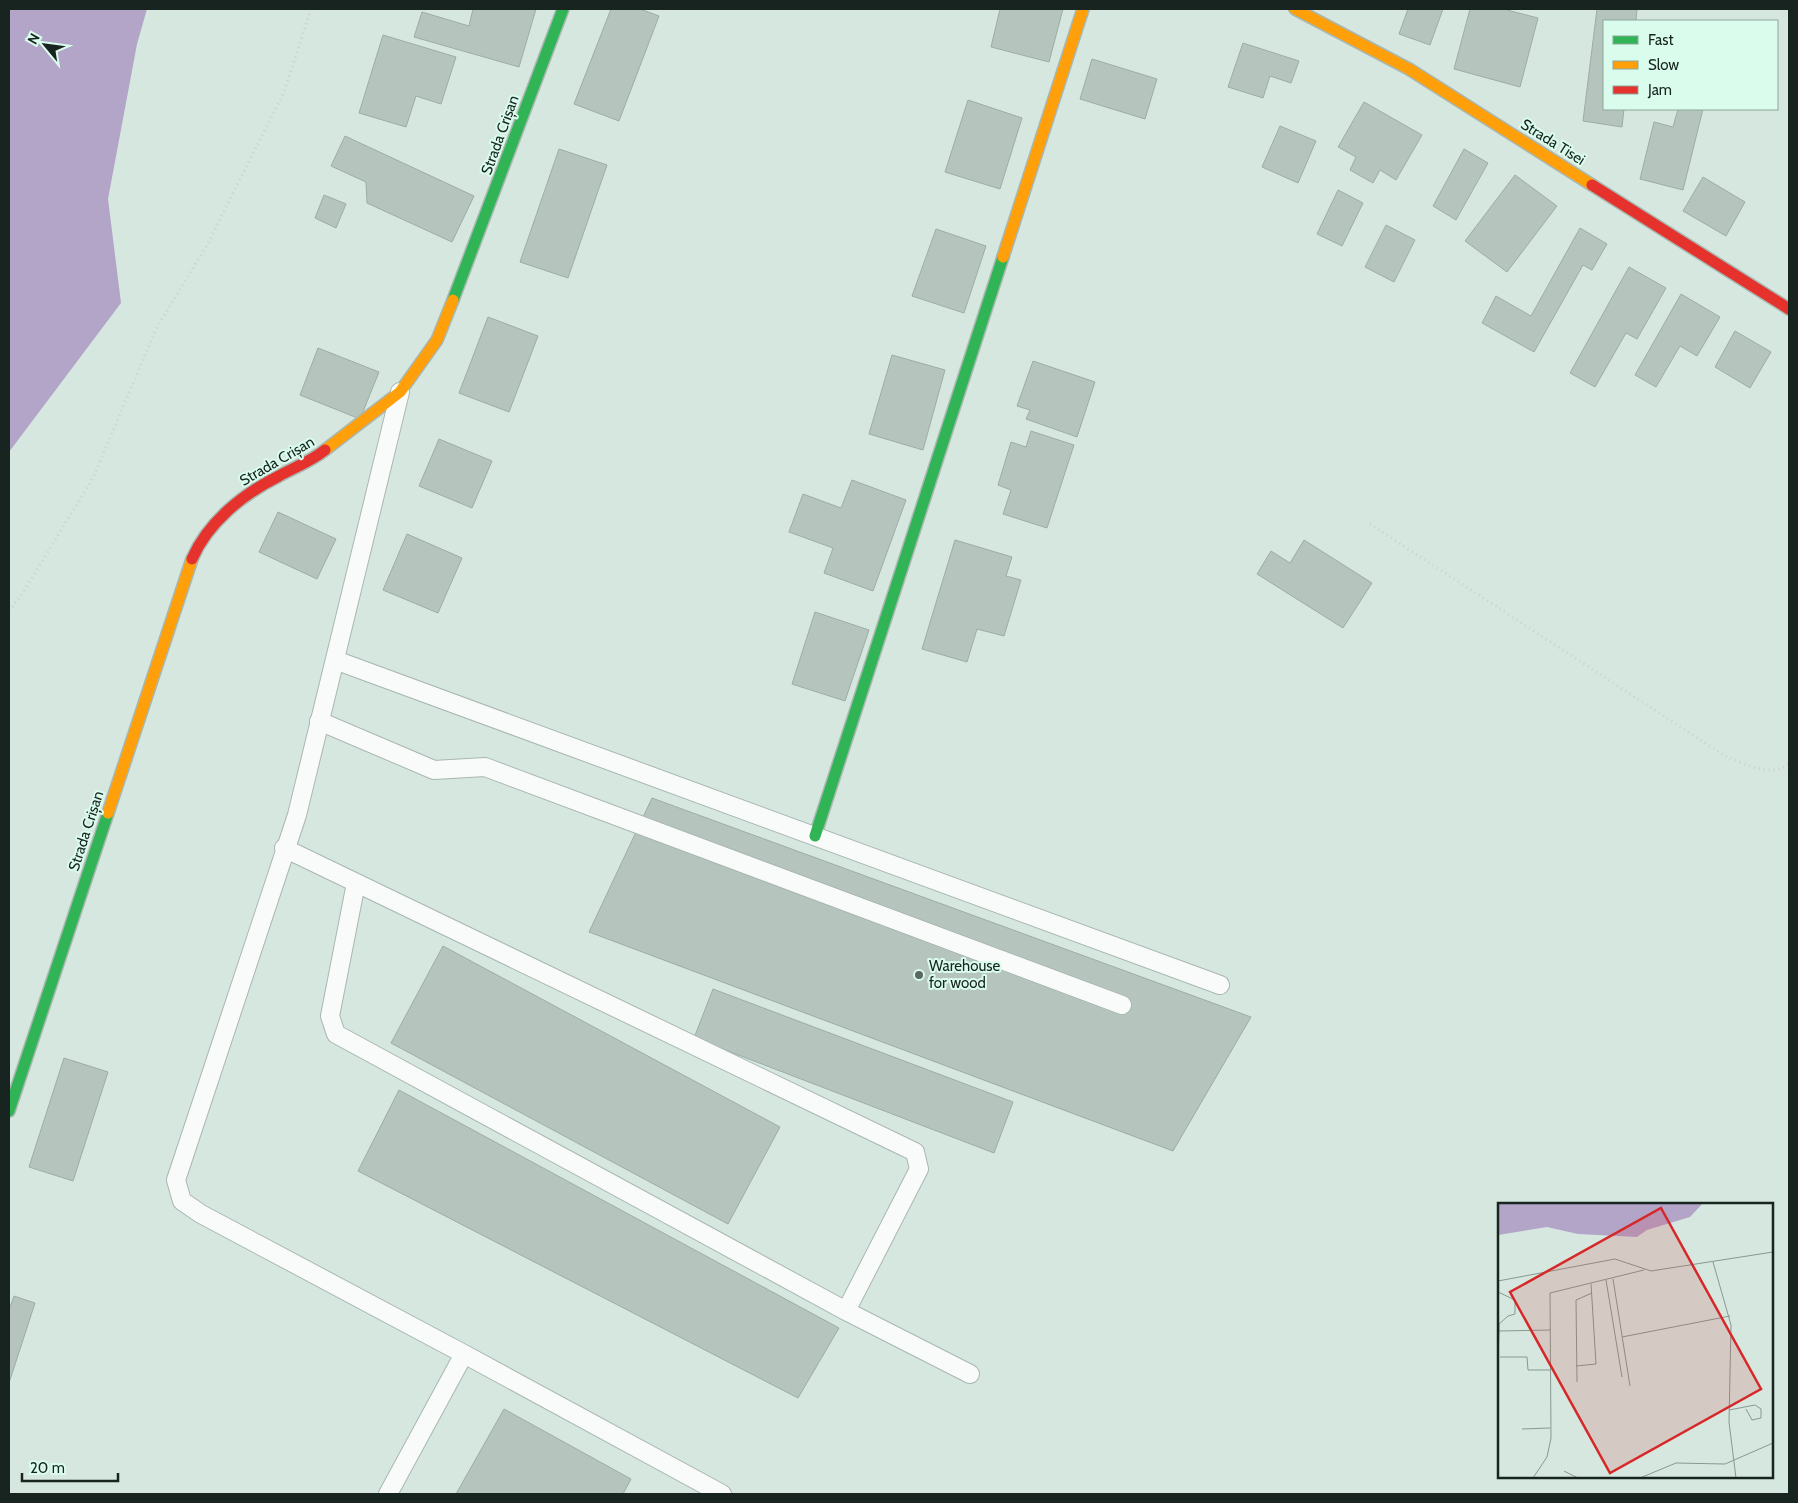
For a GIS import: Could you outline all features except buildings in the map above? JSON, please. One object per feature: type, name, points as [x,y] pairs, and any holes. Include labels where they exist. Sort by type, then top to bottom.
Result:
[{"type":"street","name":"Strada Crișan","points":[[9,1111],[190,565],[198,546],[217,521],[244,497],[278,476],[311,461],[400,392],[437,340],[465,271],[563,9]]},
{"type":"street","points":[[815,836],[1082,9]]},
{"type":"street","name":"Strada Tisei","points":[[1295,9],[1409,69],[1789,309]]},
{"type":"lane","points":[[400,392],[296,815],[176,1180],[182,1201],[201,1214],[722,1494]]},
{"type":"lane","points":[[335,660],[1220,985]]},
{"type":"lane","points":[[319,721],[434,770],[485,767],[1122,1005]]},
{"type":"lane","points":[[284,848],[915,1152],[919,1168],[846,1311]]},
{"type":"lane","points":[[356,883],[330,1016],[336,1034],[846,1311],[970,1374]]},
{"type":"lane","points":[[388,1494],[464,1354]]},
{"type":"path","points":[[9,611],[22,594],[93,478],[156,329],[208,245],[284,92],[311,9]]},
{"type":"path","points":[[1370,524],[1725,756],[1764,770],[1782,770],[1789,764]]},
{"type":"shaded area","points":[[9,9],[147,9],[137,44],[108,199],[121,303],[9,452]]},
{"type":"traffic: fast","points":[[453,300],[563,9]]},
{"type":"traffic: fast","points":[[815,836],[1003,257]]},
{"type":"traffic: fast","points":[[9,1111],[108,813]]},
{"type":"traffic: slow","points":[[1003,257],[1083,9]]},
{"type":"traffic: slow","points":[[1295,9],[1409,69],[1592,185]]},
{"type":"traffic: slow","points":[[325,450],[400,392],[437,340],[453,300]]},
{"type":"traffic: slow","points":[[108,813],[192,559]]},
{"type":"traffic: jam","points":[[1592,185],[1789,309]]},
{"type":"traffic: jam","points":[[192,559],[207,533],[240,500],[252,491],[325,450]]},
{"type":"place","name":"Warehouse for wood","points":[[919,975]]}]
